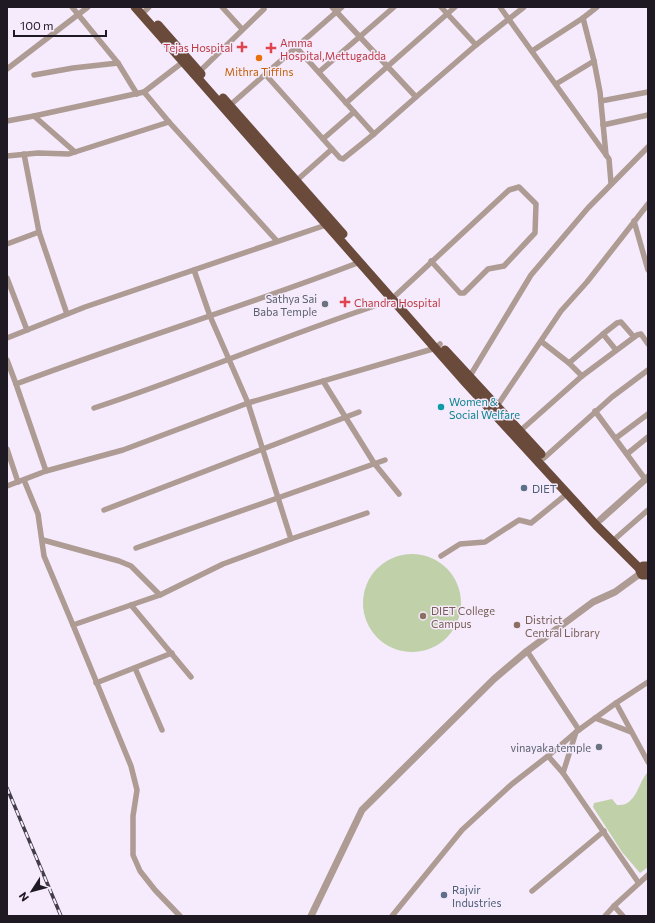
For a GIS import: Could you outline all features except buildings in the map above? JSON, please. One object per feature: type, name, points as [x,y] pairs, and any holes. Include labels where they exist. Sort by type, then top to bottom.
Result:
[{"type":"highway","points":[[135,7],[183,62],[296,180],[394,298]]},
{"type":"highway","points":[[146,8],[326,224],[438,346],[568,493],[645,569]]},
{"type":"highway","points":[[438,346],[470,376],[645,569]]},
{"type":"street","points":[[72,7],[118,64],[137,94]]},
{"type":"street","points":[[7,69],[88,7]]},
{"type":"street","points":[[222,7],[242,30]]},
{"type":"street","points":[[228,108],[296,47],[334,9],[342,7]]},
{"type":"street","points":[[319,72],[394,7]]},
{"type":"street","points":[[441,7],[476,45]]},
{"type":"street","points":[[346,103],[388,68],[446,13],[455,7]]},
{"type":"street","points":[[500,7],[609,159],[612,183]]},
{"type":"street","points":[[265,74],[340,158],[346,158],[476,45],[508,18],[524,7]]},
{"type":"street","points":[[532,51],[583,18],[597,7]]},
{"type":"street","points":[[200,72],[265,8]]},
{"type":"street","points":[[334,9],[416,97]]},
{"type":"street","points":[[583,18],[594,61],[601,101],[606,155]]},
{"type":"street","points":[[296,47],[374,134]]},
{"type":"street","points":[[556,84],[594,61]]},
{"type":"street","points":[[7,121],[144,92],[183,62]]},
{"type":"street","points":[[34,75],[73,68],[118,64]]},
{"type":"street","points":[[144,92],[169,122],[277,241]]},
{"type":"street","points":[[601,101],[648,92]]},
{"type":"street","points":[[323,139],[354,112]]},
{"type":"street","points":[[603,125],[648,115]]},
{"type":"street","points":[[34,116],[75,152]]},
{"type":"street","points":[[7,156],[24,154],[69,154],[169,122]]},
{"type":"street","points":[[470,376],[531,275],[588,208],[648,147]]},
{"type":"street","points":[[296,180],[332,149]]},
{"type":"street","points":[[24,154],[39,232],[67,314]]},
{"type":"street","points":[[94,408],[161,385],[229,358],[280,341],[330,320],[394,298],[431,261],[509,190],[519,187],[536,204],[535,233],[504,266],[488,269],[464,293],[460,293],[431,261]]},
{"type":"street","points":[[497,406],[542,342],[561,310],[587,282],[648,204]]},
{"type":"street","points":[[634,220],[648,270]]},
{"type":"street","points":[[7,338],[67,314],[326,224]]},
{"type":"street","points":[[7,244],[39,232]]},
{"type":"street","points":[[16,384],[86,358],[288,290],[360,262]]},
{"type":"street","points":[[194,270],[210,316],[248,403],[291,539]]},
{"type":"street","points":[[8,282],[27,330]]},
{"type":"street","points":[[569,363],[617,323],[621,322],[634,337]]},
{"type":"street","points":[[604,334],[616,350]]},
{"type":"street","points":[[520,431],[582,376],[634,337],[641,334],[648,344]]},
{"type":"street","points":[[542,342],[569,363],[582,376]]},
{"type":"street","points":[[7,486],[46,471],[123,450],[248,403],[438,346]]},
{"type":"street","points":[[7,360],[46,471]]},
{"type":"street","points":[[544,458],[595,411],[648,370]]},
{"type":"street","points":[[323,381],[374,463],[399,494]]},
{"type":"street","points":[[595,411],[647,478],[600,520]]},
{"type":"street","points":[[104,510],[147,495],[359,412]]},
{"type":"street","points":[[616,438],[648,414]]},
{"type":"street","points":[[628,454],[648,437]]},
{"type":"street","points":[[7,449],[38,514],[43,540],[44,556],[131,766],[137,790],[133,816],[133,856],[140,870],[155,890],[180,916]]},
{"type":"street","points":[[136,548],[384,460]]},
{"type":"street","points":[[442,556],[460,544],[485,542],[519,520],[531,523],[568,493]]},
{"type":"street","points":[[616,538],[648,510]]},
{"type":"street","points":[[73,625],[160,595],[223,564],[368,513]]},
{"type":"street","points":[[43,540],[119,561],[131,566],[160,595]]},
{"type":"street","points":[[311,916],[362,810],[494,679],[527,651],[593,602],[615,592],[645,569]]},
{"type":"street","points":[[132,605],[191,677]]},
{"type":"street","points":[[527,651],[578,731]]},
{"type":"street","points":[[96,684],[172,654]]},
{"type":"street","points":[[135,668],[162,730]]},
{"type":"street","points":[[392,916],[462,830],[512,784],[595,718],[648,682]]},
{"type":"street","points":[[616,703],[648,762]]},
{"type":"street","points":[[595,718],[631,732]]},
{"type":"street","points":[[563,773],[578,731]]},
{"type":"street","points":[[548,756],[563,773],[638,882]]},
{"type":"street","points":[[532,892],[604,831]]},
{"type":"street","points":[[605,916],[638,882],[648,875]]},
{"type":"street","points":[[614,906],[622,916]]},
{"type":"green space","points":[[412,554],[422,555],[439,562],[453,576],[460,593],[460,613],[453,630],[439,644],[422,651],[412,652],[402,651],[385,644],[371,630],[364,613],[363,603],[364,593],[371,576],[385,562],[402,555]]},
{"type":"green space","points":[[647,773],[648,867],[640,873],[622,852],[593,807],[594,803],[612,799],[617,805],[623,805],[628,802],[636,794]]},
{"type":"railway","points":[[7,788],[61,916]]},
{"type":"place","name":"Tejas Hospital","points":[[242,47]]},
{"type":"place","name":"Amma Hospital,Mettugadda","points":[[271,48]]},
{"type":"place","name":"Mithra Tiffins","points":[[259,58]]},
{"type":"place","name":"Chandra Hospital","points":[[345,302]]},
{"type":"place","name":"Sathya Sai Baba Temple","points":[[325,304]]},
{"type":"place","name":"Women & Social Welfare","points":[[441,407]]},
{"type":"place","name":"DIET","points":[[524,488]]},
{"type":"place","name":"DIET College Campus","points":[[423,616]]},
{"type":"place","name":"District Central Library","points":[[517,625]]},
{"type":"place","name":"vinayaka temple","points":[[599,747]]},
{"type":"place","name":"Rajvir Industries","points":[[444,895]]}]
